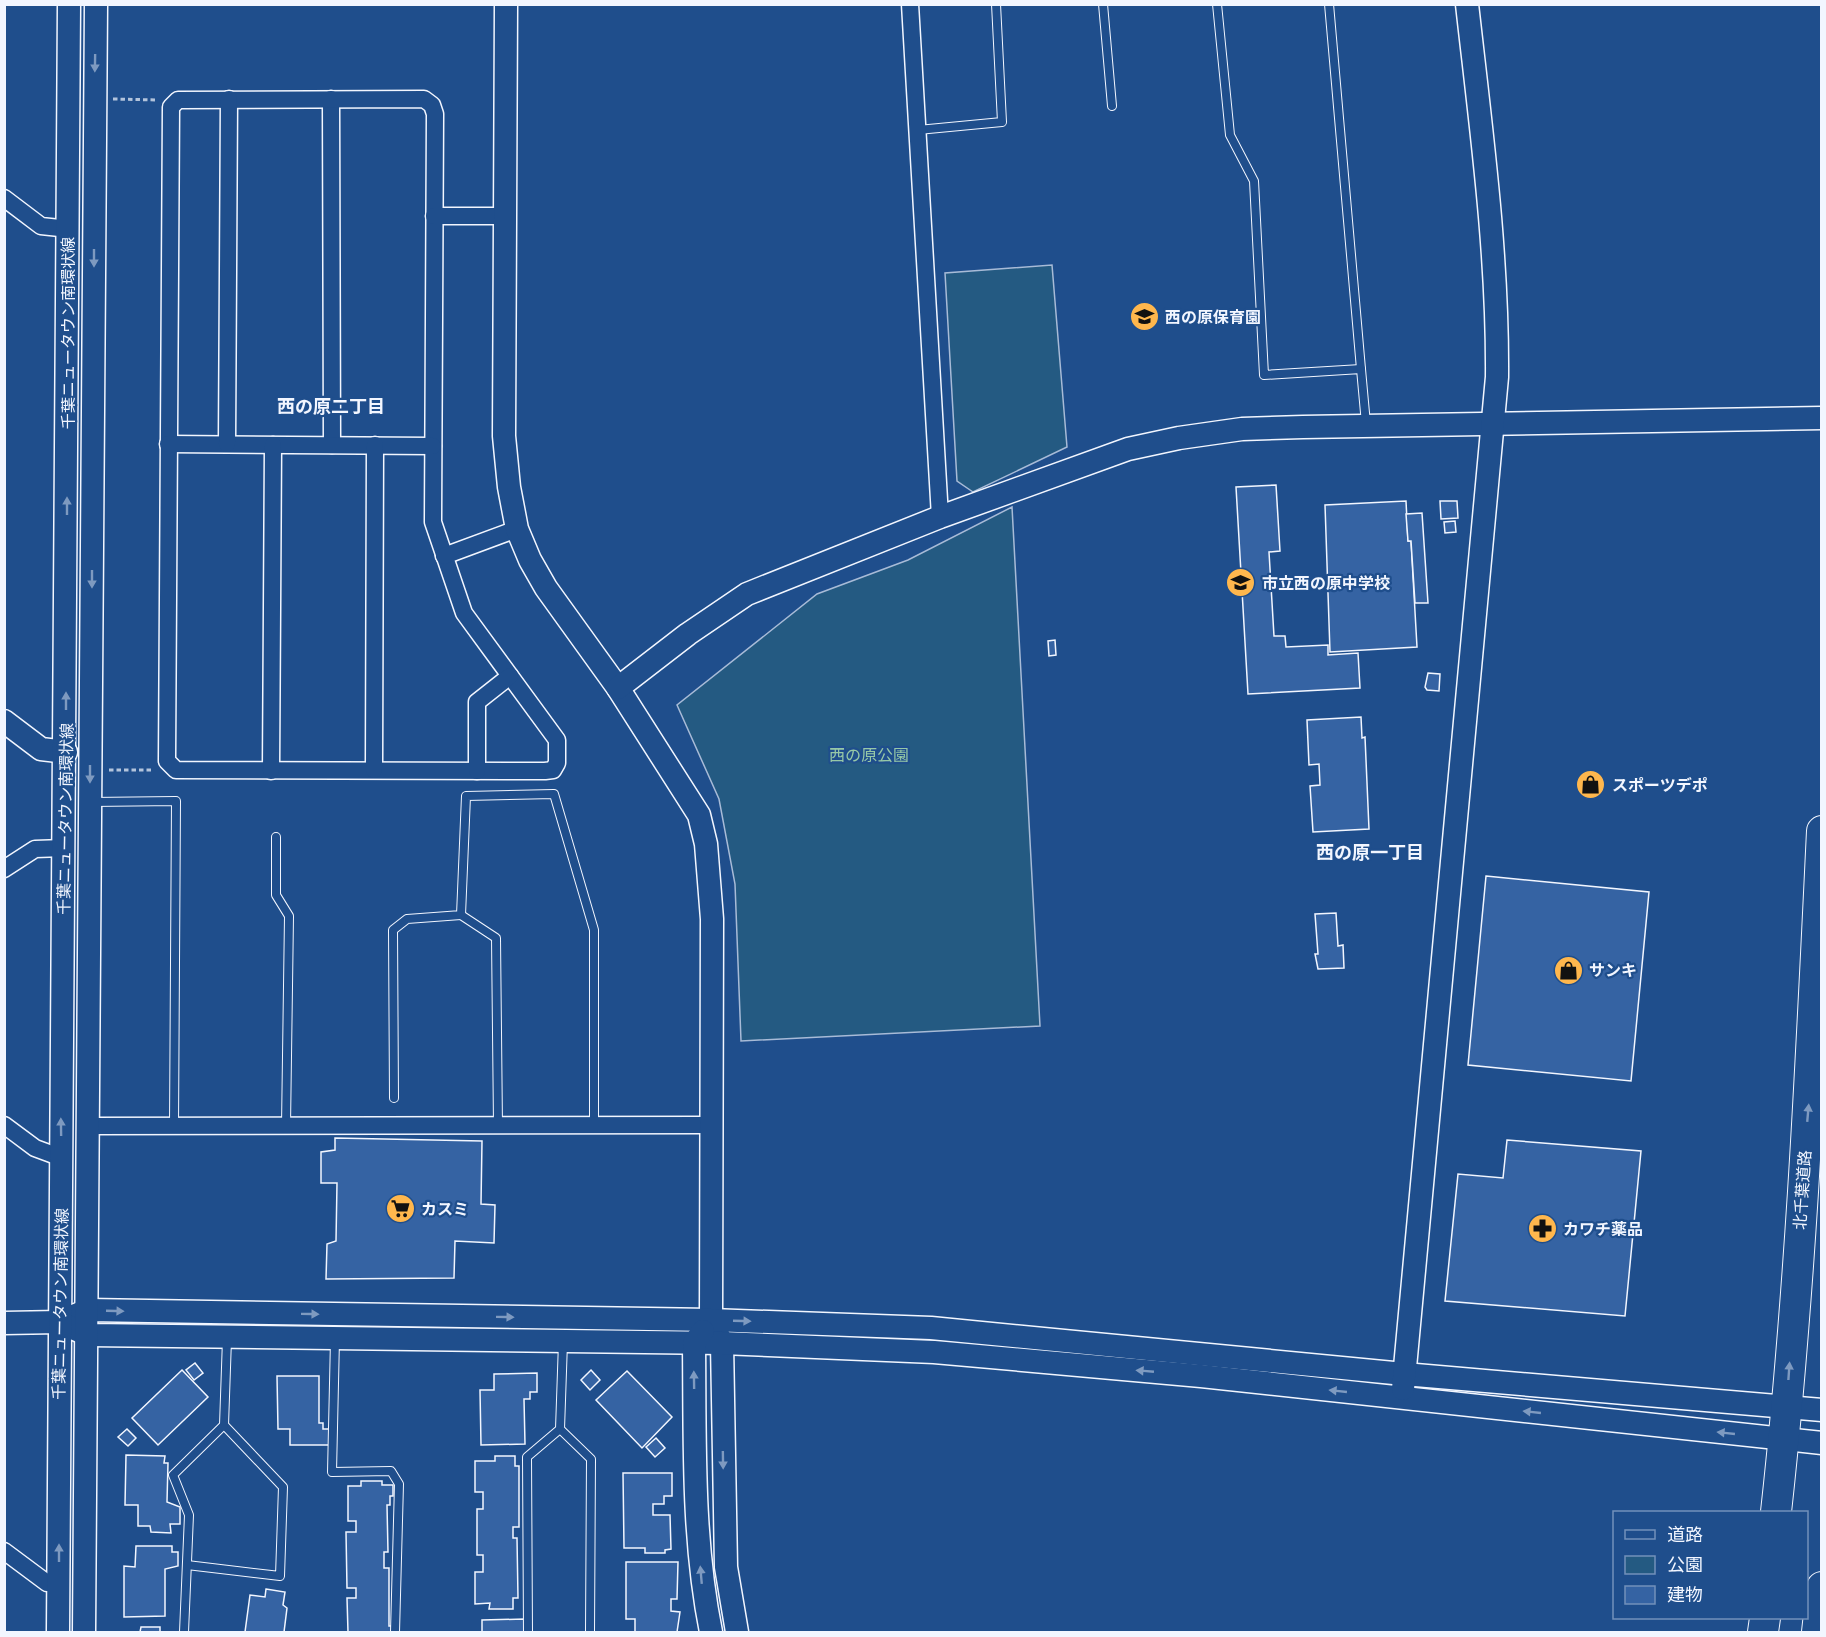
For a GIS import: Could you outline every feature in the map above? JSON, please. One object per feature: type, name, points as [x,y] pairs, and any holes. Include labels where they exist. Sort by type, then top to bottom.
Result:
[{"type":"highway","name":"北千葉道路","points":[[1776,1511],[1789,1440],[1792,1407],[1821,831]]},
{"type":"highway","points":[[1817,1632],[1821,1587]]},
{"type":"street","name":"千葉ニュータウン南環状線","points":[[58,1632],[59,1323],[66,752],[69,4]]},
{"type":"street","name":"千葉ニュータウン南環状線","points":[[84,1632],[88,1335],[96,4]]},
{"type":"street","points":[[506,4],[504,435],[509,487],[517,529],[546,588],[618,688],[688,794],[699,815],[706,844],[712,919],[711,1320],[722,1343],[726,1567],[737,1632]]},
{"type":"street","points":[[910,4],[940,517]]},
{"type":"street","points":[[1402,1398],[1494,423],[1496,280],[1467,4]]},
{"type":"street","points":[[227,444],[229,99]]},
{"type":"street","points":[[229,99],[424,99],[432,105],[435,114],[433,522],[464,613],[557,740],[557,762],[553,770],[176,770],[167,761],[171,107],[178,100],[229,99]]},
{"type":"street","points":[[331,99],[332,445]]},
{"type":"street","points":[[4,198],[41,226],[69,229]]},
{"type":"street","points":[[434,216],[505,216]]},
{"type":"street","points":[[618,688],[688,634],[747,594],[940,517],[1089,461],[1128,449],[1179,438],[1242,429],[1821,418]]},
{"type":"street","points":[[168,444],[432,446]]},
{"type":"street","points":[[270,771],[273,445]]},
{"type":"street","points":[[374,770],[375,445]]},
{"type":"street","points":[[444,556],[517,529]]},
{"type":"street","points":[[477,771],[477,702],[510,676]]},
{"type":"street","points":[[4,721],[41,749],[66,752]]},
{"type":"street","points":[[4,869],[34,849],[64,848]]},
{"type":"street","points":[[4,1125],[34,1148],[62,1158]]},
{"type":"street","points":[[88,1126],[711,1125]]},
{"type":"street","points":[[59,1323],[88,1310],[711,1320],[931,1328],[1404,1374],[1821,1410]]},
{"type":"street","points":[[711,1320],[694,1343],[696,1487],[701,1582],[711,1632]]},
{"type":"street","points":[[4,1323],[59,1323],[88,1335],[722,1343],[946,1353],[1201,1376],[1821,1443]]},
{"type":"street","points":[[4,1551],[47,1583],[59,1583]]},
{"type":"lane","points":[[918,130],[1002,122],[996,4]]},
{"type":"lane","points":[[1103,4],[1112,106]]},
{"type":"lane","points":[[1218,4],[1230,135],[1254,181],[1264,375],[1361,369]]},
{"type":"lane","points":[[1329,4],[1366,425]]},
{"type":"lane","points":[[461,915],[466,796],[554,794],[594,930],[594,1125]]},
{"type":"lane","points":[[90,802],[176,801],[174,1126]]},
{"type":"lane","points":[[276,837],[276,895],[289,916],[286,1126]]},
{"type":"lane","points":[[394,1098],[393,930],[407,919],[461,915],[496,938],[498,1126]]},
{"type":"lane","points":[[184,1632],[189,1515],[173,1475],[224,1425],[227,1337]]},
{"type":"lane","points":[[335,1338],[332,1472],[391,1471],[399,1484],[395,1632]]},
{"type":"lane","points":[[528,1632],[527,1457],[560,1429],[564,1341]]},
{"type":"lane","points":[[187,1565],[280,1575],[283,1487],[224,1425]]},
{"type":"lane","points":[[560,1429],[591,1459],[590,1632]]},
{"type":"path","points":[[95,99],[178,100]]},
{"type":"path","points":[[90,770],[176,770]]},
{"type":"green space","points":[[1052,265],[1067,447],[973,492],[957,481],[945,273]]},
{"type":"green space","name":"西の原公園","points":[[1012,507],[1040,1026],[741,1041],[735,884],[719,799],[677,705],[817,594],[908,560]]},
{"type":"building","points":[[1276,485],[1280,551],[1269,552],[1274,636],[1285,636],[1286,647],[1328,645],[1328,655],[1358,653],[1360,688],[1248,694],[1236,487]]},
{"type":"building","points":[[1406,501],[1408,541],[1411,541],[1417,647],[1330,652],[1325,505]]},
{"type":"building","points":[[1440,501],[1457,501],[1458,518],[1441,519]]},
{"type":"building","points":[[1422,513],[1428,603],[1415,603],[1411,541],[1408,541],[1406,514]]},
{"type":"building","points":[[1455,521],[1456,532],[1445,533],[1444,522]]},
{"type":"building","points":[[1055,640],[1056,655],[1049,656],[1048,641]]},
{"type":"building","points":[[1428,673],[1440,674],[1439,691],[1427,690],[1425,687]]},
{"type":"building","points":[[1361,717],[1362,738],[1365,737],[1369,829],[1313,832],[1310,786],[1320,785],[1319,764],[1309,765],[1307,720]]},
{"type":"building","points":[[1486,876],[1649,892],[1631,1081],[1468,1065]]},
{"type":"building","points":[[1336,913],[1338,946],[1343,945],[1344,968],[1318,969],[1315,954],[1318,954],[1315,914]]},
{"type":"building","points":[[335,1138],[482,1141],[481,1204],[495,1205],[494,1243],[455,1241],[454,1278],[326,1279],[327,1244],[336,1241],[337,1183],[321,1183],[321,1152],[335,1150]]},
{"type":"building","points":[[1507,1140],[1641,1151],[1625,1316],[1445,1301],[1458,1174],[1503,1178]]},
{"type":"building","points":[[195,1363],[203,1373],[194,1380],[186,1370]]},
{"type":"building","points":[[182,1370],[208,1397],[158,1445],[132,1418]]},
{"type":"building","points":[[591,1370],[600,1380],[590,1390],[581,1380]]},
{"type":"building","points":[[627,1371],[672,1417],[642,1448],[596,1400]]},
{"type":"building","points":[[537,1373],[537,1392],[530,1392],[530,1399],[524,1399],[525,1444],[481,1445],[480,1390],[494,1390],[494,1374]]},
{"type":"building","points":[[277,1376],[319,1376],[319,1423],[323,1423],[323,1429],[329,1429],[329,1445],[290,1445],[290,1429],[278,1429]]},
{"type":"building","points":[[127,1429],[136,1438],[128,1446],[118,1437]]},
{"type":"building","points":[[656,1438],[665,1448],[655,1457],[646,1447]]},
{"type":"building","points":[[126,1455],[165,1456],[164,1463],[168,1463],[167,1502],[180,1507],[180,1524],[170,1524],[171,1533],[151,1532],[150,1526],[138,1526],[138,1505],[125,1505]]},
{"type":"building","points":[[495,1456],[515,1456],[515,1466],[519,1466],[519,1527],[513,1527],[513,1538],[517,1538],[518,1598],[513,1598],[513,1609],[489,1609],[490,1603],[475,1604],[475,1572],[483,1572],[483,1555],[477,1555],[477,1509],[483,1509],[483,1492],[475,1492],[475,1461],[495,1461]]},
{"type":"building","points":[[623,1473],[672,1473],[672,1496],[664,1496],[664,1504],[653,1504],[653,1515],[670,1515],[671,1549],[665,1550],[665,1553],[645,1553],[645,1548],[624,1548]]},
{"type":"building","points":[[361,1481],[382,1481],[382,1485],[393,1485],[393,1496],[390,1496],[390,1505],[387,1505],[388,1552],[384,1552],[384,1568],[389,1568],[389,1626],[392,1626],[392,1632],[348,1632],[347,1598],[356,1598],[356,1588],[347,1588],[346,1532],[356,1532],[356,1521],[348,1521],[348,1486],[361,1486]]},
{"type":"building","points":[[136,1546],[172,1546],[172,1552],[178,1552],[178,1566],[165,1569],[165,1616],[124,1617],[124,1566],[135,1567]]},
{"type":"building","points":[[626,1562],[678,1562],[677,1599],[671,1599],[671,1611],[680,1612],[677,1632],[635,1632],[635,1619],[626,1619]]},
{"type":"building","points":[[266,1589],[285,1592],[283,1605],[287,1608],[284,1632],[245,1632],[250,1595],[265,1597]]},
{"type":"building","points":[[524,1619],[525,1632],[482,1632],[482,1620]]},
{"type":"building","points":[[141,1627],[160,1627],[160,1632],[140,1632]]},
{"type":"place","name":"西の原保育園","points":[[1144,317]]},
{"type":"place","name":"市立西の原中学校","points":[[1241,583]]},
{"type":"place","name":"スポーツデポ","points":[[1591,785]]},
{"type":"place","name":"サンキ","points":[[1568,970]]},
{"type":"place","name":"カスミ","points":[[400,1209]]},
{"type":"place","name":"カワチ薬品","points":[[1542,1229]]},
{"type":"district","name":"西の原二丁目","points":[[331,407]]},
{"type":"district","name":"西の原一丁目","points":[[1370,853]]}]
